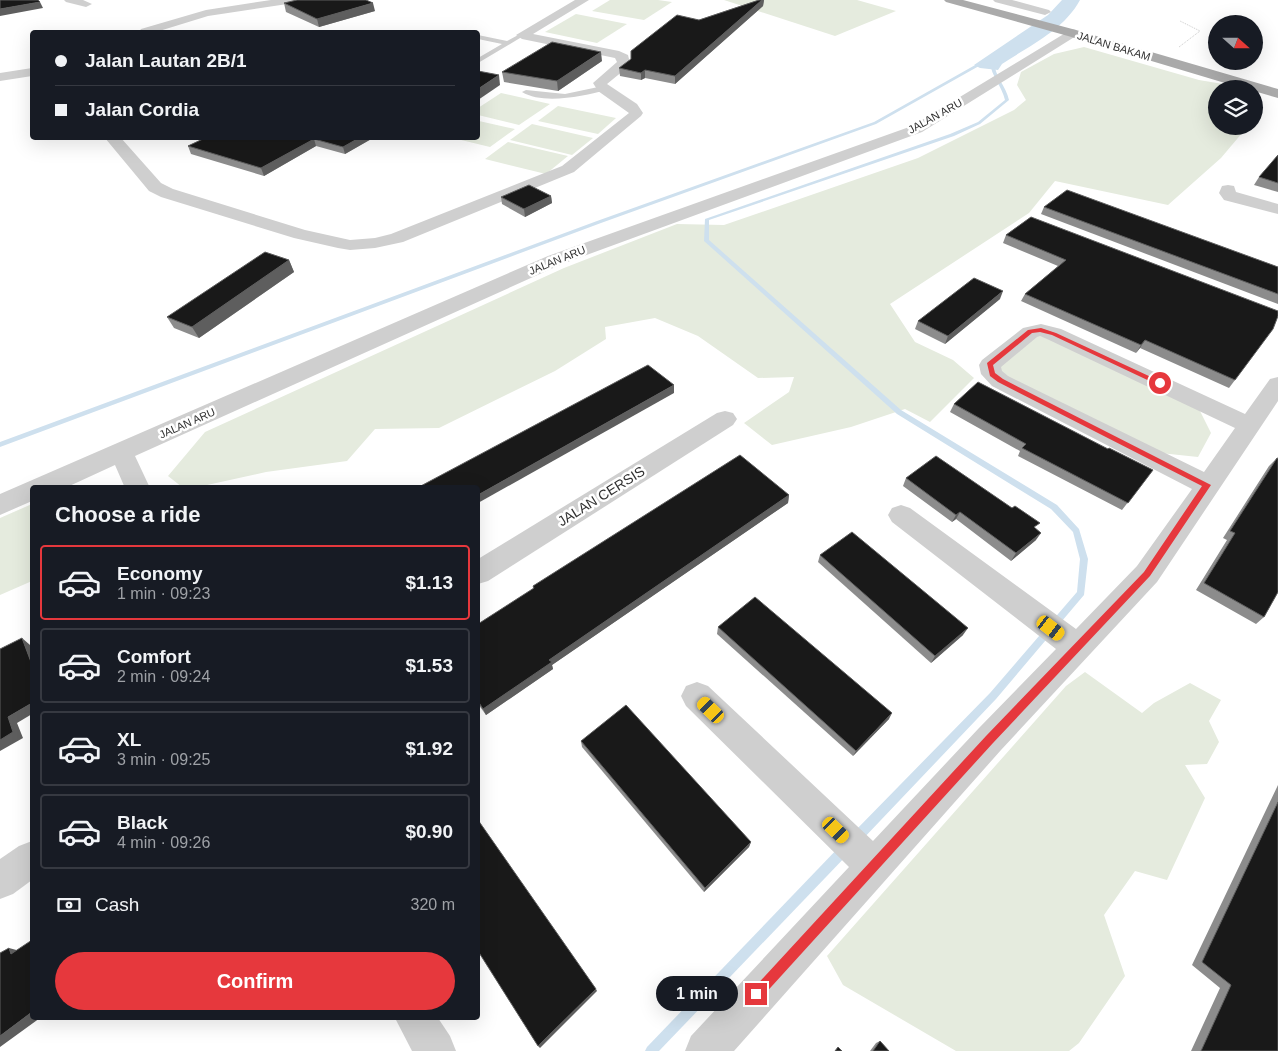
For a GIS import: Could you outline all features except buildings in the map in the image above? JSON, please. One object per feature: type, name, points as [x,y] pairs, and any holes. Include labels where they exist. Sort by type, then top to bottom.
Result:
[{"type":"main road","name":"JALAN BAKAM","points":[[950,0],[1038,18]]},
{"type":"main road","name":"JALAN BAKAM","points":[[970,0],[1038,18],[1066,33],[1278,94]]},
{"type":"main road","name":"JALAN BAKAM","points":[[1066,33],[1170,54],[1278,85]]},
{"type":"street","points":[[70,0],[86,4]]},
{"type":"street","points":[[151,30],[200,14],[294,0]]},
{"type":"street","points":[[522,35],[582,0]]},
{"type":"street","points":[[999,0],[1038,18]]},
{"type":"street","name":"JALAN ARU","points":[[47,485],[555,260],[917,129],[1011,72],[1066,33]]},
{"type":"street","points":[[115,140],[154,187],[167,193],[326,241],[350,245],[376,243],[396,238],[550,178],[576,164],[618,131],[636,113],[632,108],[603,88],[601,81],[624,63],[623,58],[619,55],[522,35]]},
{"type":"street","points":[[0,77],[30,72]]},
{"type":"street","points":[[1228,190],[1227,193],[1230,196],[1278,209]]},
{"type":"street","points":[[1207,485],[1000,381],[992,374],[990,365],[1030,332],[1041,330],[1054,334],[1249,425]]},
{"type":"street","points":[[706,1051],[867,860],[1070,642],[1147,574],[1278,384]]},
{"type":"street","name":"JALAN CERSIS","points":[[480,572],[725,419]]},
{"type":"street","points":[[121,453],[137,485]]},
{"type":"street","points":[[0,505],[30,492]]},
{"type":"street","points":[[901,515],[1070,642]]},
{"type":"street","points":[[697,696],[867,860]]},
{"type":"street","points":[[0,881],[30,860]]},
{"type":"street","points":[[416,1020],[435,1051]]},
{"type":"lane","points":[[480,60],[522,35]]},
{"type":"lane","points":[[480,37],[507,43]]},
{"type":"lane","points":[[526,92],[577,97],[603,88]]},
{"type":"path","points":[[1170,54],[1200,31],[1180,21]]},
{"type":"shaded area","points":[[610,0],[658,0],[672,2],[644,20],[592,11]]},
{"type":"shaded area","points":[[724,0],[857,0],[896,11],[835,36]]},
{"type":"shaded area","points":[[576,14],[627,24],[597,43],[545,32]]},
{"type":"shaded area","points":[[1084,47],[1208,82],[1208,135],[1240,135],[1221,158],[1168,205],[1055,181],[1029,213],[890,304],[915,342],[953,360],[974,378],[930,422],[905,409],[851,427],[772,445],[744,423],[789,392],[794,377],[758,378],[698,336],[655,318],[605,327],[606,339],[555,371],[439,428],[375,429],[347,461],[266,472],[207,485],[179,485],[168,476],[205,432],[564,268],[677,224],[724,225],[918,158],[1014,110],[1026,100],[1017,85],[1021,72],[1054,54]]},
{"type":"shaded area","points":[[501,93],[550,104],[519,125],[480,115],[480,107]]},
{"type":"shaded area","points":[[558,106],[616,118],[598,134],[538,121]]},
{"type":"shaded area","points":[[480,121],[515,129],[490,147],[461,140],[480,140]]},
{"type":"shaded area","points":[[532,124],[593,138],[572,155],[510,140]]},
{"type":"shaded area","points":[[508,142],[568,156],[546,174],[485,159]]},
{"type":"shaded area","points":[[1033,335],[1054,338],[1198,407],[1211,433],[1198,457],[1151,452],[1008,381],[997,367]]},
{"type":"shaded area","points":[[30,505],[30,582],[0,595],[0,518]]},
{"type":"shaded area","points":[[1085,672],[1142,713],[1154,703],[1190,683],[1221,700],[1209,721],[1219,742],[1207,764],[1185,765],[1205,798],[1167,880],[1135,871],[1104,915],[1125,976],[1079,1043],[1069,1051],[956,1051],[843,985],[827,956],[1066,686]]},
{"type":"water","points":[[1062,0],[1080,0],[1073,11],[1055,29],[1002,64],[998,70],[980,68],[974,65],[1048,15]]},
{"type":"waterway","points":[[857,837],[993,696],[1081,593],[1084,559],[1076,531],[1054,507],[899,412],[706,240],[707,219],[952,135],[979,123],[1007,100],[992,67],[992,62],[994,61]]},
{"type":"waterway","points":[[0,445],[599,222],[875,123],[978,65],[985,64]]},
{"type":"waterway","points":[[651,1051],[845,849]]},
{"type":"route","points":[[756,994],[990,739],[1147,574],[1207,485],[1000,381],[992,374],[990,365],[1030,332],[1041,330],[1054,334],[1160,383]]}]
